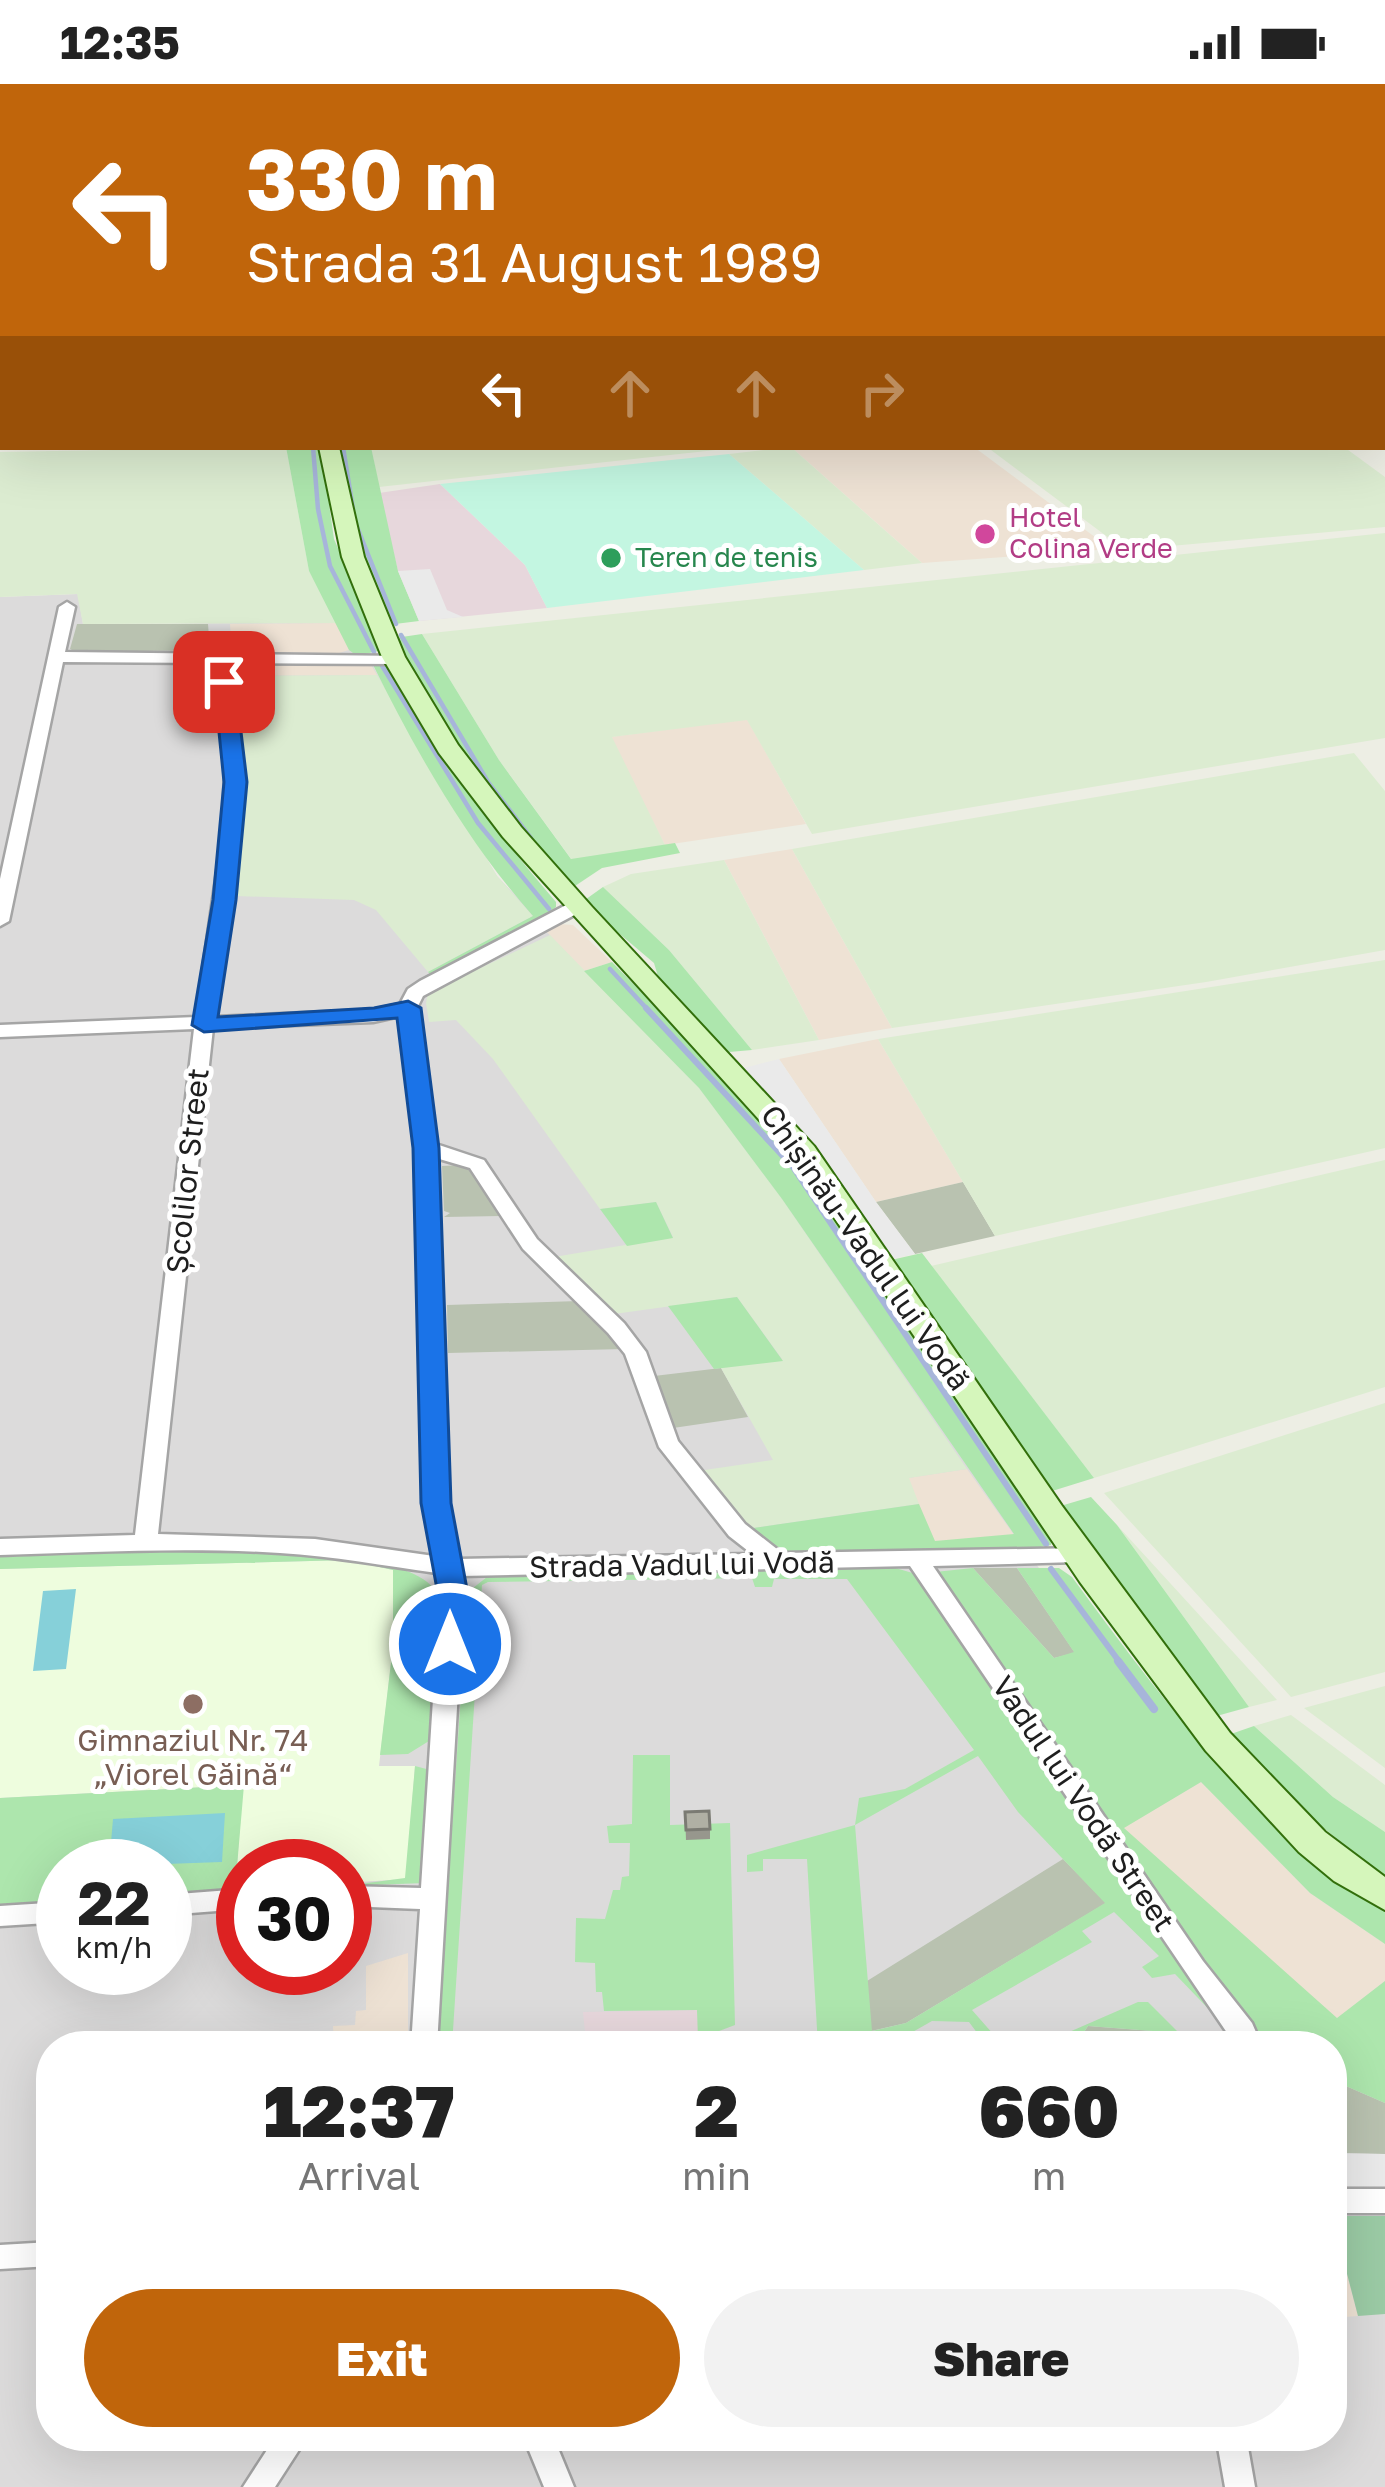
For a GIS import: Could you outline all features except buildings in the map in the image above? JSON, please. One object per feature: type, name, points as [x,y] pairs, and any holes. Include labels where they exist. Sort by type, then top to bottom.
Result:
[{"type":"main road","name":"Chișinău-Vadul lui Vodă","points":[[330,450],[345,542],[397,659],[480,795],[574,908],[749,1088],[804,1152],[1077,1554],[1250,1780],[1309,1837],[1385,1896]]},
{"type":"street","points":[[0,921],[67,607]]},
{"type":"street","points":[[58,657],[397,659]]},
{"type":"street","name":"Școlilor Street","points":[[146,1543],[236,782],[221,658]]},
{"type":"street","points":[[425,2031],[452,1589],[436,1503],[426,1148],[408,1008],[415,993],[574,908]]},
{"type":"street","points":[[0,1031],[374,1016],[408,1008]]},
{"type":"street","points":[[426,1148],[476,1164],[530,1244],[616,1328],[634,1352],[658,1421],[677,1457],[737,1531],[778,1563]]},
{"type":"street","name":"Strada Vadul lui Vodă","points":[[0,1547],[146,1543],[313,1547],[446,1568],[1077,1554]]},
{"type":"street","name":"Vadul lui Vodă Street","points":[[918,1561],[1194,1968],[1244,2031]]},
{"type":"street","points":[[372,1897],[433,1899]]},
{"type":"street","points":[[0,1916],[36,1914]]},
{"type":"street","points":[[1347,2201],[1385,2201]]},
{"type":"street","points":[[0,2257],[36,2255]]},
{"type":"street","points":[[258,2487],[282,2451]]},
{"type":"street","points":[[544,2451],[559,2487]]},
{"type":"street","points":[[1234,2451],[1240,2487]]},
{"type":"shaded area","points":[[287,450],[309,571],[339,623],[83,624],[77,594],[0,597],[0,452]]},
{"type":"shaded area","points":[[372,450],[716,450],[379,487]]},
{"type":"shaded area","name":"Hotel Colina Verde","points":[[794,450],[978,450],[1111,549],[922,563]]},
{"type":"shaded area","points":[[794,450],[922,563],[864,570],[729,454]]},
{"type":"shaded area","points":[[991,450],[1348,450],[1385,477],[1385,527],[1125,550]]},
{"type":"shaded area","points":[[729,454],[864,570],[547,608],[525,565],[440,484]]},
{"type":"shaded area","points":[[440,484],[525,565],[547,608],[419,621],[398,571],[379,493]]},
{"type":"shaded area","points":[[1385,533],[1385,738],[812,834],[747,720],[612,737],[665,845],[572,860],[499,760],[422,634]]},
{"type":"shaded area","points":[[430,569],[447,610],[463,617],[419,621],[398,571]]},
{"type":"shaded area","points":[[78,594],[83,624],[351,623],[399,716],[497,876],[699,1088],[782,1199],[1156,1736],[1310,1893],[1385,1944],[1385,2487],[0,2487],[0,597]]},
{"type":"shaded area","points":[[339,623],[349,650],[339,653],[232,652],[230,624]]},
{"type":"shaded area","points":[[77,624],[208,624],[210,650],[76,652],[70,649]]},
{"type":"shaded area","points":[[240,662],[370,663],[377,675],[233,676],[232,667]]},
{"type":"shaded area","points":[[377,675],[497,876],[533,916],[428,972],[376,910],[354,900],[236,896],[246,771],[233,676]]},
{"type":"shaded area","points":[[747,719],[806,824],[665,845],[610,737]]},
{"type":"shaded area","points":[[1354,753],[1385,791],[1385,950],[1206,982],[892,1028],[792,849]]},
{"type":"shaded area","points":[[792,849],[892,1028],[819,1040],[724,860]]},
{"type":"shaded area","points":[[724,860],[819,1040],[752,1050],[669,950],[603,887],[631,874]]},
{"type":"shaded area","points":[[573,925],[612,962],[584,971],[544,929]]},
{"type":"shaded area","points":[[550,935],[699,1088],[782,1199],[967,1469],[909,1478],[919,1504],[746,1529],[698,1471],[773,1460],[721,1368],[782,1359],[737,1297],[614,1314],[554,1257],[673,1237],[656,1202],[600,1209],[493,1059],[456,1020],[429,1022],[426,1003],[428,993]]},
{"type":"shaded area","points":[[1385,960],[1385,1148],[995,1236],[878,1039]]},
{"type":"shaded area","points":[[878,1039],[963,1182],[876,1202],[779,1059]]},
{"type":"shaded area","points":[[779,1059],[915,1254],[891,1259],[810,1145],[744,1068]]},
{"type":"shaded area","points":[[1385,1160],[1385,1387],[1094,1478],[931,1266]]},
{"type":"shaded area","points":[[442,1166],[468,1168],[501,1216],[444,1217],[450,1213],[444,1211]]},
{"type":"shaded area","points":[[963,1182],[995,1236],[915,1254],[876,1202]]},
{"type":"shaded area","points":[[579,1301],[625,1349],[448,1353],[447,1305]]},
{"type":"shaded area","points":[[721,1368],[748,1417],[673,1428],[654,1376]]},
{"type":"shaded area","points":[[1385,1403],[1385,1672],[1291,1697],[1104,1493]]},
{"type":"shaded area","points":[[967,1469],[1014,1535],[934,1542],[908,1478]]},
{"type":"shaded area","points":[[1117,1525],[1277,1700],[1249,1707]]},
{"type":"shaded area","name":"Gimnaziul Nr. 74 „Viorel Găină“","points":[[348,1560],[393,1570],[393,1647],[379,1766],[415,1766],[406,1879],[372,1881],[372,1839],[239,1839],[243,1785],[0,1798],[0,1569]]},
{"type":"shaded area","points":[[973,1568],[1017,1568],[1075,1653],[1054,1658]]},
{"type":"shaded area","points":[[76,1589],[66,1669],[33,1671],[43,1591]]},
{"type":"shaded area","points":[[1385,1686],[1385,1768],[1304,1708]]},
{"type":"shaded area","points":[[1291,1715],[1385,1785],[1385,1832],[1333,1797],[1254,1726]]},
{"type":"shaded area","points":[[1201,1782],[1310,1893],[1385,1944],[1385,1981],[1337,2019],[1123,1828]]},
{"type":"shaded area","points":[[225,1813],[223,1839],[216,1839],[216,1862],[192,1863],[192,1839],[111,1839],[113,1819]]},
{"type":"shaded area","points":[[1063,1859],[1106,1903],[906,2023],[871,2031],[867,1981]]},
{"type":"shaded area","points":[[408,1953],[408,2031],[333,2031],[333,2026],[355,2025],[356,2011],[366,2010],[366,1995],[372,1995],[372,1964]]},
{"type":"shaded area","points":[[698,2010],[698,2031],[585,2031],[583,2012]]},
{"type":"shaded area","points":[[1088,2026],[1153,2031],[1085,2031]]},
{"type":"shaded area","points":[[1347,2087],[1385,2103],[1385,2154],[1347,2153]]},
{"type":"shaded area","points":[[1347,2153],[1385,2154],[1385,2187],[1347,2186]]},
{"type":"shaded area","points":[[1347,2216],[1385,2216],[1385,2314],[1358,2316],[1347,2274]]},
{"type":"shaded area","points":[[1347,2274],[1358,2316],[1347,2317]]},
{"type":"green space","points":[[287,450],[321,450],[334,539],[382,650],[357,656],[349,650],[309,571]]},
{"type":"green space","points":[[338,450],[372,450],[398,571],[419,621],[387,625],[364,573]]},
{"type":"green space","points":[[422,634],[499,760],[571,859],[675,843],[680,853],[602,868],[569,890],[484,786],[395,638]]},
{"type":"green space","points":[[371,661],[388,664],[466,787],[556,902],[544,916],[432,976],[428,972],[533,916],[444,794]]},
{"type":"green space","points":[[603,887],[669,950],[752,1050],[729,1052],[660,983],[654,963],[582,902]]},
{"type":"green space","points":[[612,962],[762,1116],[801,1166],[1051,1536],[1051,1545],[1025,1550],[796,1557],[746,1529],[919,1504],[935,1541],[1014,1534],[782,1199],[699,1088],[584,971]]},
{"type":"green space","points":[[656,1202],[673,1238],[627,1246],[600,1209]]},
{"type":"green space","points":[[922,1253],[1094,1478],[1049,1492],[891,1260]]},
{"type":"green space","points":[[737,1297],[783,1361],[714,1369],[668,1306]]},
{"type":"green space","points":[[1091,1497],[1117,1525],[1249,1707],[1213,1717],[1057,1507]]},
{"type":"green space","points":[[224,1548],[342,1556],[406,1571],[428,1582],[439,1598],[436,1636],[393,1641],[393,1570],[348,1560],[0,1569],[0,1553]]},
{"type":"green space","points":[[892,1567],[916,1574],[973,1568],[1054,1658],[1074,1652],[1017,1568],[1059,1568],[1072,1577],[1177,1715],[1253,1800],[1338,1878],[1385,1912],[1385,1944],[1310,1893],[1201,1782],[1124,1828],[1337,2018],[1385,1981],[1385,2103],[1347,2087],[1347,2031],[1226,2031],[1175,1974],[1152,1978],[1142,1967],[1159,1956],[1114,1912],[1082,1931],[1092,1942],[972,2010],[990,2031],[976,2031],[969,2022],[932,2021],[914,2031],[872,2031],[906,2023],[1105,1903],[1018,1812],[978,1756],[855,1825],[859,1798],[905,1789],[974,1750],[847,1579],[774,1579],[772,1587],[755,1587],[752,1578],[482,1585],[453,2031],[438,2031],[468,1592],[487,1577]]},
{"type":"green space","points":[[431,1652],[436,1656],[429,1741],[408,1754],[380,1755],[392,1654]]},
{"type":"green space","points":[[1254,1726],[1333,1797],[1385,1832],[1385,1879],[1290,1800],[1228,1735]]},
{"type":"green space","points":[[633,1755],[670,1755],[670,1825],[730,1823],[735,2025],[698,2031],[697,2010],[604,2011],[602,1992],[596,1992],[595,1963],[575,1962],[576,1918],[605,1919],[613,1890],[620,1890],[622,1877],[629,1876],[630,1843],[609,1843],[607,1826],[632,1824]]},
{"type":"green space","points":[[415,1766],[434,1771],[425,1883],[372,1885],[405,1878]]},
{"type":"green space","points":[[244,1785],[239,1839],[216,1839],[216,1892],[192,1894],[192,1839],[36,1839],[36,1905],[0,1908],[0,1798]]},
{"type":"green space","points":[[855,1825],[872,2031],[817,2031],[807,1859],[763,1859],[763,1871],[747,1872],[747,1855]]},
{"type":"green space","points":[[1148,2002],[1177,2031],[1153,2031],[1088,2026],[1085,2031],[1071,2031]]},
{"type":"waterway","points":[[313,450],[318,509],[330,566],[374,652]]},
{"type":"waterway","points":[[343,450],[353,509]]},
{"type":"waterway","points":[[355,522],[396,624]]},
{"type":"waterway","points":[[401,635],[488,782],[531,838]]},
{"type":"waterway","points":[[381,664],[478,823],[549,909]]},
{"type":"waterway","points":[[610,969],[649,1011]]},
{"type":"waterway","points":[[646,1008],[793,1167],[1046,1544]]},
{"type":"waterway","points":[[1051,1569],[1121,1664]]},
{"type":"waterway","points":[[1118,1661],[1154,1709]]},
{"type":"place","name":"Hotel Colina Verde","points":[[985,534]]},
{"type":"place","name":"Teren de tenis","points":[[611,558]]},
{"type":"place","name":"Gimnaziul Nr. 74 „Viorel Găină“","points":[[193,1704]]},
{"type":"route","points":[[224,682],[236,782],[204,1025],[374,1016],[408,1008],[426,1148],[436,1503],[452,1589],[450,1644]]}]
